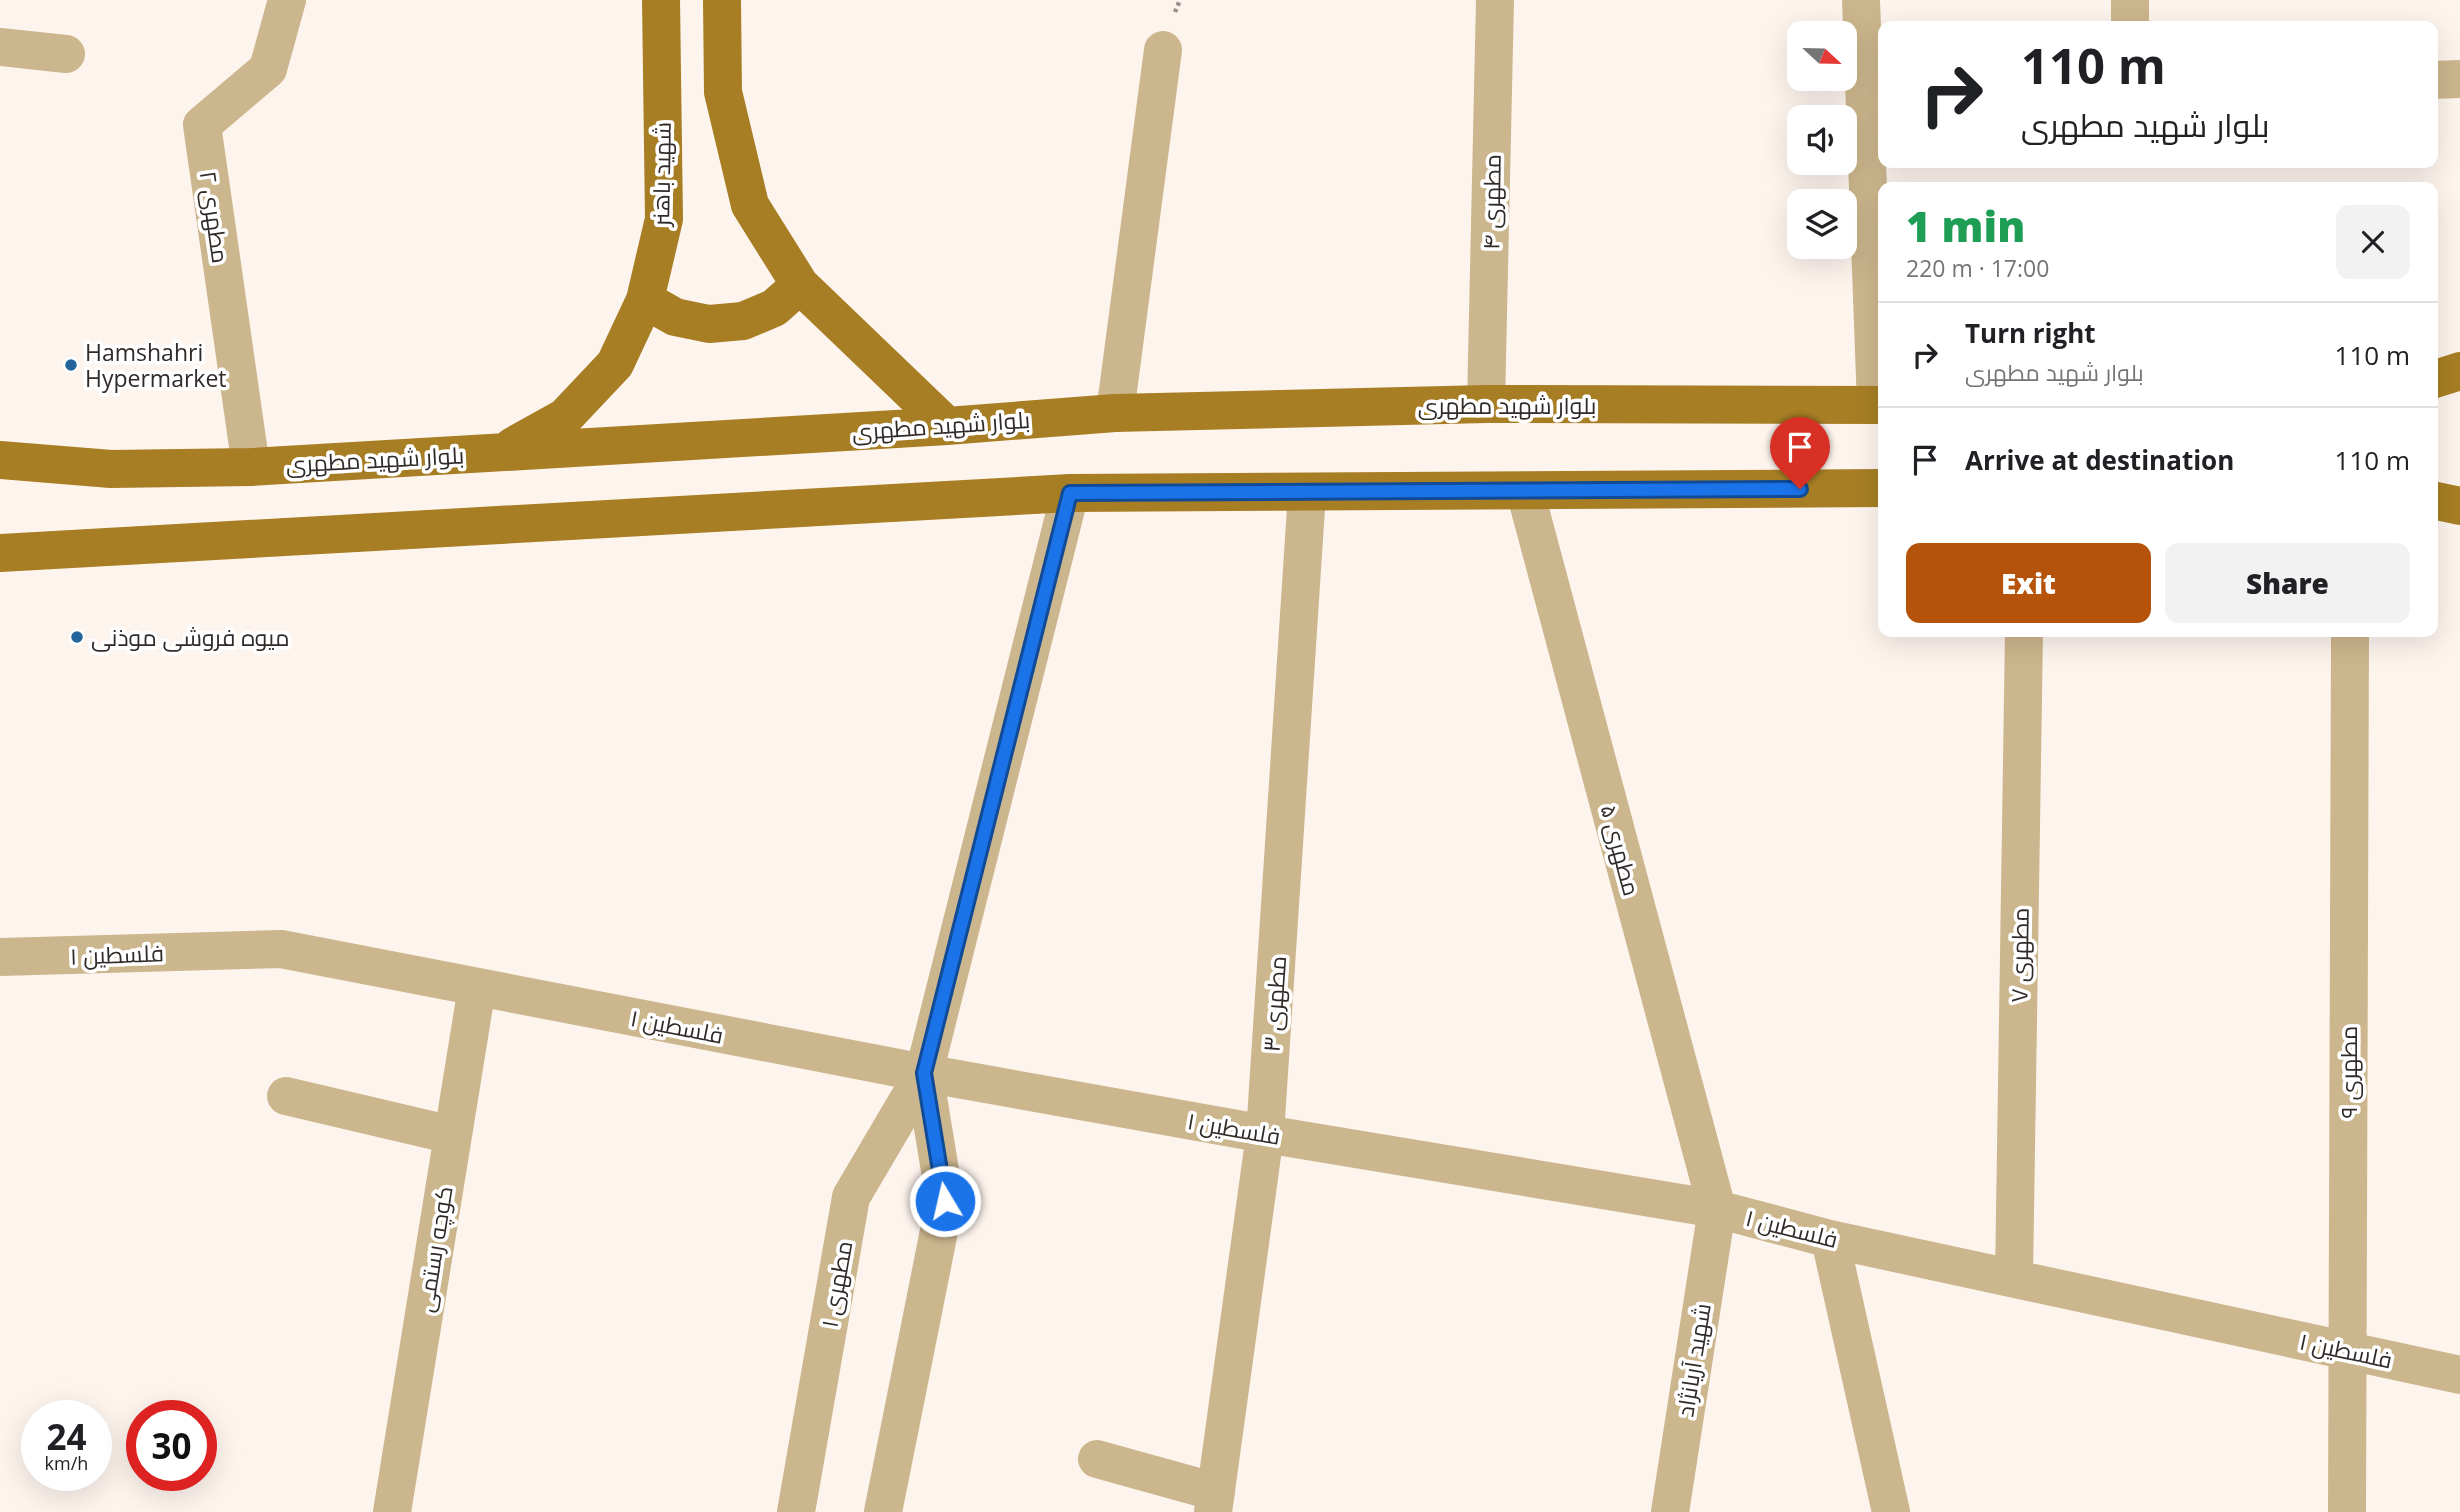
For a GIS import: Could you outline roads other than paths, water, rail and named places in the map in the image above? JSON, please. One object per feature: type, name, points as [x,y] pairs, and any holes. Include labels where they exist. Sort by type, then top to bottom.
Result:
[{"type":"main road","name":"شهید باهنر","points":[[502,451],[565,417],[615,364],[645,300],[664,219],[661,0]]},
{"type":"main road","points":[[722,0],[723,92],[750,205],[800,285],[947,426]]},
{"type":"main road","points":[[645,300],[675,317],[709,324],[743,321],[774,308],[800,285]]},
{"type":"main road","points":[[2438,378],[2460,371]]},
{"type":"main road","name":"بلوار شهید مطهری","points":[[0,460],[111,469],[251,467],[947,426],[1115,413],[1486,404],[1878,405]]},
{"type":"main road","points":[[0,553],[1070,493],[1878,488]]},
{"type":"main road","points":[[2438,501],[2460,506]]},
{"type":"street","name":"مطهری ۲","points":[[251,467],[202,125],[268,69],[287,0]]},
{"type":"street","name":"مطهری ۴","points":[[1486,404],[1495,0]]},
{"type":"street","points":[[1861,0],[1874,84],[1878,298]]},
{"type":"street","points":[[2130,0],[2130,21]]},
{"type":"street","points":[[0,47],[66,54]]},
{"type":"street","points":[[1115,413],[1163,50]]},
{"type":"street","points":[[2438,80],[2460,79]]},
{"type":"street","name":"مطهری ۵","points":[[1525,491],[1717,1209]]},
{"type":"street","name":"مطهری ۱","points":[[796,1512],[850,1197],[924,1073],[1070,493]]},
{"type":"street","name":"مطهری ۳","points":[[1215,1502],[1265,1134],[1307,493]]},
{"type":"street","name":"مطهری ۷","points":[[2014,1278],[2024,637]]},
{"type":"street","name":"مطهری ۹","points":[[2347,1512],[2350,637]]},
{"type":"street","name":"فلسطین ۱","points":[[0,957],[281,949],[924,1073],[1265,1134],[1717,1209],[1830,1239],[2460,1375]]},
{"type":"street","name":"کوچه رستمی","points":[[392,1512],[477,987]]},
{"type":"street","name":"مطهری ۱","points":[[883,1512],[945,1201],[924,1073]]},
{"type":"street","points":[[286,1096],[452,1135]]},
{"type":"street","name":"شهید آریانژاد","points":[[1670,1512],[1717,1209]]},
{"type":"street","points":[[1830,1239],[1891,1512]]},
{"type":"street","points":[[1097,1459],[1215,1502]]},
{"type":"place","name":"Hamshahri Hypermarket","points":[[71,365]]},
{"type":"place","name":"میوه فروشی موذنی","points":[[77,637]]}]
